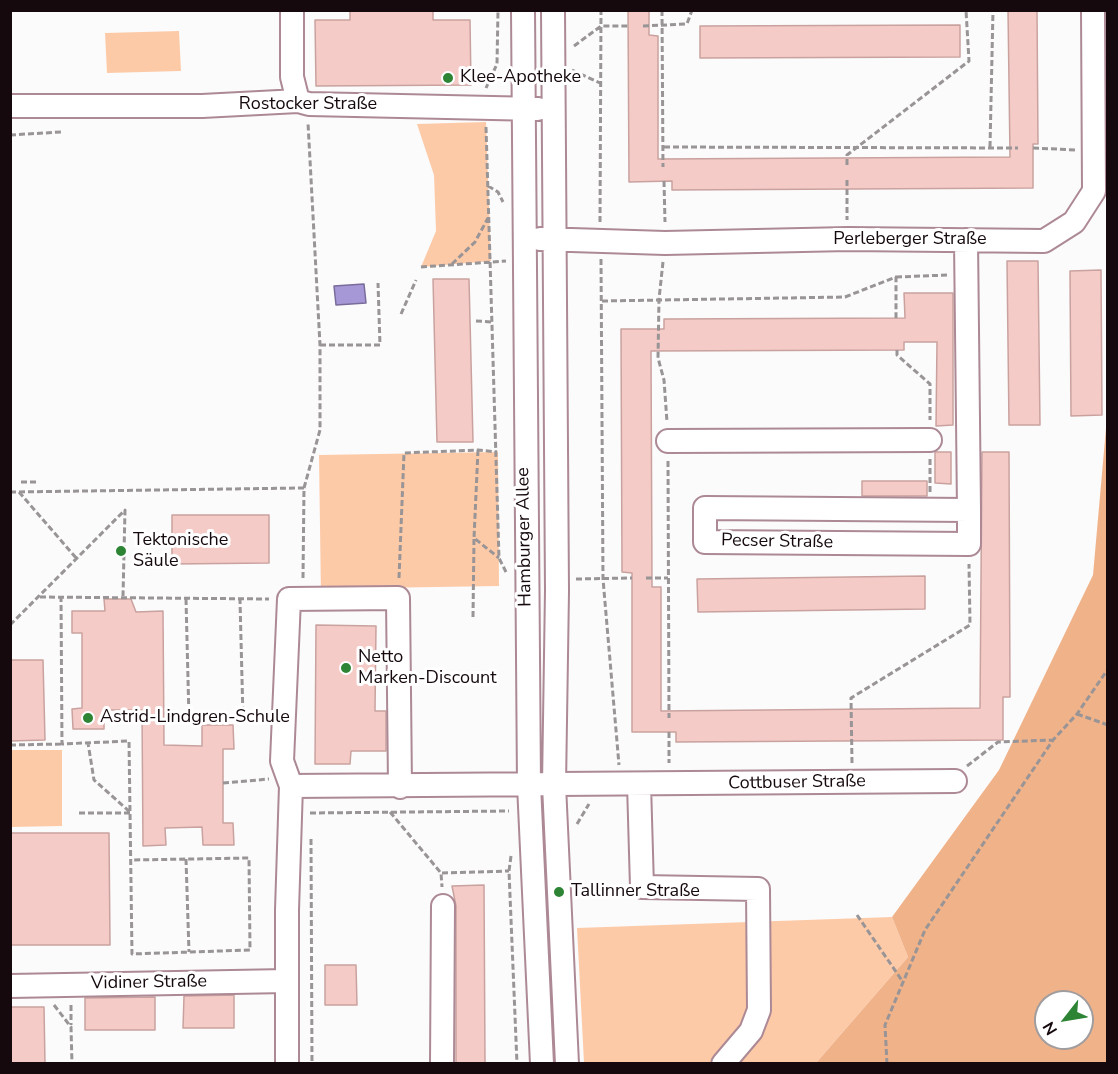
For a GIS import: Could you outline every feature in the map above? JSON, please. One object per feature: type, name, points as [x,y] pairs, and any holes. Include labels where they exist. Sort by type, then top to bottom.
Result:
[{"type":"street","points":[[292,10],[292,77],[298,101]]},
{"type":"street","name":"Hamburger Allee","points":[[523,10],[529,785],[542,1064]]},
{"type":"street","name":"Hamburger Allee","points":[[553,10],[555,785],[567,1064]]},
{"type":"street","name":"Perleberger Straße","points":[[523,238],[665,243],[848,239],[1044,241],[1074,222],[1094,191],[1093,10]]},
{"type":"street","name":"Rostocker Straße","points":[[10,106],[61,104],[202,106],[298,101],[309,104],[554,110]]},
{"type":"street","points":[[966,240],[969,544]]},
{"type":"street","points":[[668,441],[930,440]]},
{"type":"street","name":"Pecser Straße","points":[[969,510],[705,508],[705,542],[969,544]]},
{"type":"street","points":[[287,1064],[287,981],[296,783],[282,761],[289,599],[398,598],[400,787]]},
{"type":"street","name":"Cottbuser Straße","points":[[529,785],[954,782]]},
{"type":"street","points":[[296,783],[400,787],[529,785]]},
{"type":"street","points":[[630,784],[642,887],[758,889],[759,1010],[751,1031],[723,1064]]},
{"type":"street","points":[[442,1064],[443,906]]},
{"type":"street","name":"Vidiner Straße","points":[[10,986],[287,981]]},
{"type":"path","points":[[498,10],[497,64],[486,88],[485,107],[498,452],[499,558],[509,579]]},
{"type":"path","points":[[601,10],[600,241],[603,579],[630,784]]},
{"type":"path","points":[[662,10],[663,167]]},
{"type":"path","points":[[643,26],[687,24],[692,10]]},
{"type":"path","points":[[847,165],[847,155],[969,61],[966,10]]},
{"type":"path","points":[[990,147],[993,10]]},
{"type":"path","points":[[600,83],[554,61],[601,26],[628,26]]},
{"type":"path","points":[[40,597],[289,599],[303,580],[304,488],[320,430],[320,345],[310,127],[298,101]]},
{"type":"path","points":[[10,135],[61,132]]},
{"type":"path","points":[[664,147],[1018,148]]},
{"type":"path","points":[[1033,148],[1093,150]]},
{"type":"path","points":[[847,180],[848,239]]},
{"type":"path","points":[[664,181],[665,243],[658,299],[658,358],[663,380],[668,441],[669,718]]},
{"type":"path","points":[[451,264],[475,242],[489,216]]},
{"type":"path","points":[[421,267],[503,261]]},
{"type":"path","points":[[602,301],[845,297],[896,277],[966,274]]},
{"type":"path","points":[[896,277],[896,318]]},
{"type":"path","points":[[400,314],[416,280]]},
{"type":"path","points":[[320,345],[380,345],[378,284]]},
{"type":"path","points":[[476,321],[493,322]]},
{"type":"path","points":[[398,598],[404,453],[478,450],[498,452]]},
{"type":"path","points":[[473,616],[478,450]]},
{"type":"path","points":[[21,482],[36,482]]},
{"type":"path","points":[[10,492],[304,488]]},
{"type":"path","points":[[19,492],[77,559]]},
{"type":"path","points":[[10,625],[125,510],[123,596]]},
{"type":"path","points":[[474,538],[499,558]]},
{"type":"path","points":[[853,782],[851,698],[970,625],[969,544]]},
{"type":"path","points":[[574,579],[632,578]]},
{"type":"path","points":[[646,578],[668,578]]},
{"type":"path","points":[[61,597],[62,744]]},
{"type":"path","points":[[186,599],[189,719],[243,718],[240,600]]},
{"type":"path","points":[[887,1064],[885,1025],[925,930],[1053,741],[1077,714],[1107,669]]},
{"type":"path","points":[[1077,714],[1107,725]]},
{"type":"path","points":[[669,732],[669,784]]},
{"type":"path","points":[[10,744],[129,741],[132,954],[250,950],[249,858],[132,860]]},
{"type":"path","points":[[954,782],[971,762],[998,742],[1053,741]]},
{"type":"path","points":[[88,743],[94,780],[131,813]]},
{"type":"path","points":[[223,783],[296,783],[310,813],[311,824]]},
{"type":"path","points":[[310,813],[511,811]]},
{"type":"path","points":[[390,812],[441,873],[443,906]]},
{"type":"path","points":[[80,813],[131,813]]},
{"type":"path","points":[[311,836],[312,1064]]},
{"type":"path","points":[[186,859],[189,952]]},
{"type":"path","points":[[441,873],[509,871],[517,1064]]},
{"type":"path","points":[[857,915],[903,982]]},
{"type":"path","points":[[38,986],[71,1027],[72,1064]]},
{"type":"shaded area","points":[[179,31],[181,71],[107,73],[105,33]]},
{"type":"shaded area","points":[[486,122],[491,261],[421,267],[436,231],[434,175],[417,124]]},
{"type":"shaded area","points":[[364,284],[366,303],[336,305],[334,286]]},
{"type":"shaded area","points":[[1107,417],[1107,1063],[816,1063],[908,957],[892,917],[999,770],[1093,575]]},
{"type":"shaded area","points":[[498,452],[499,586],[374,588],[321,599],[319,455]]},
{"type":"shaded area","points":[[10,750],[62,750],[62,826],[11,827]]},
{"type":"shaded area","points":[[892,917],[908,957],[816,1063],[584,1063],[577,928]]},
{"type":"building","points":[[350,10],[433,10],[433,20],[470,20],[471,85],[316,86],[315,20],[350,20]]},
{"type":"building","points":[[628,10],[649,10],[649,35],[658,36],[658,159],[1010,157],[1008,10],[1037,10],[1038,144],[1033,144],[1033,188],[672,190],[672,181],[629,182]]},
{"type":"building","points":[[960,25],[960,57],[700,58],[700,26]]},
{"type":"building","points":[[1007,261],[1038,261],[1040,425],[1009,425]]},
{"type":"building","points":[[1101,270],[1102,415],[1071,416],[1070,271]]},
{"type":"building","points":[[433,279],[469,279],[473,442],[437,442]]},
{"type":"building","points":[[904,293],[953,293],[953,425],[936,426],[937,342],[904,342],[904,350],[651,351],[652,587],[661,587],[661,711],[980,708],[982,452],[1009,452],[1010,697],[1003,697],[1003,740],[676,742],[676,732],[632,732],[632,573],[622,572],[621,329],[664,329],[664,319],[905,318]]},
{"type":"building","points":[[935,452],[951,452],[951,484],[935,483]]},
{"type":"building","points":[[862,481],[927,481],[927,496],[862,496]]},
{"type":"building","points":[[172,515],[269,515],[269,563],[172,564]]},
{"type":"building","points":[[925,576],[925,609],[698,612],[697,579]]},
{"type":"building","name":"Astrid-Lindgren-Schule","points":[[104,599],[131,599],[136,612],[163,611],[164,745],[202,746],[202,725],[233,725],[234,749],[223,749],[223,823],[233,823],[234,845],[203,845],[202,827],[165,828],[166,845],[143,846],[142,710],[104,710],[104,729],[73,729],[72,709],[82,708],[82,633],[72,633],[72,611],[105,611]]},
{"type":"building","name":"Netto Marken-Discount","points":[[316,625],[376,626],[375,711],[386,711],[386,751],[351,751],[350,764],[315,764]]},
{"type":"building","points":[[10,660],[43,660],[45,740],[10,741]]},
{"type":"building","points":[[10,833],[109,833],[110,945],[10,945]]},
{"type":"building","points":[[484,885],[485,1064],[456,1064],[456,906],[452,886]]},
{"type":"building","points":[[325,965],[356,965],[357,1005],[325,1005]]},
{"type":"building","points":[[234,995],[234,1028],[183,1028],[184,996]]},
{"type":"building","points":[[155,997],[155,1030],[85,1030],[85,998]]},
{"type":"building","points":[[10,1007],[44,1007],[45,1064],[11,1064]]},
{"type":"place","name":"Klee-Apotheke","points":[[448,78]]},
{"type":"place","name":"Tektonische Säule","points":[[121,551]]},
{"type":"place","name":"Netto Marken-Discount","points":[[346,668]]},
{"type":"place","name":"Astrid-Lindgren-Schule","points":[[88,718]]},
{"type":"place","name":"Tallinner Straße","points":[[559,892]]}]
